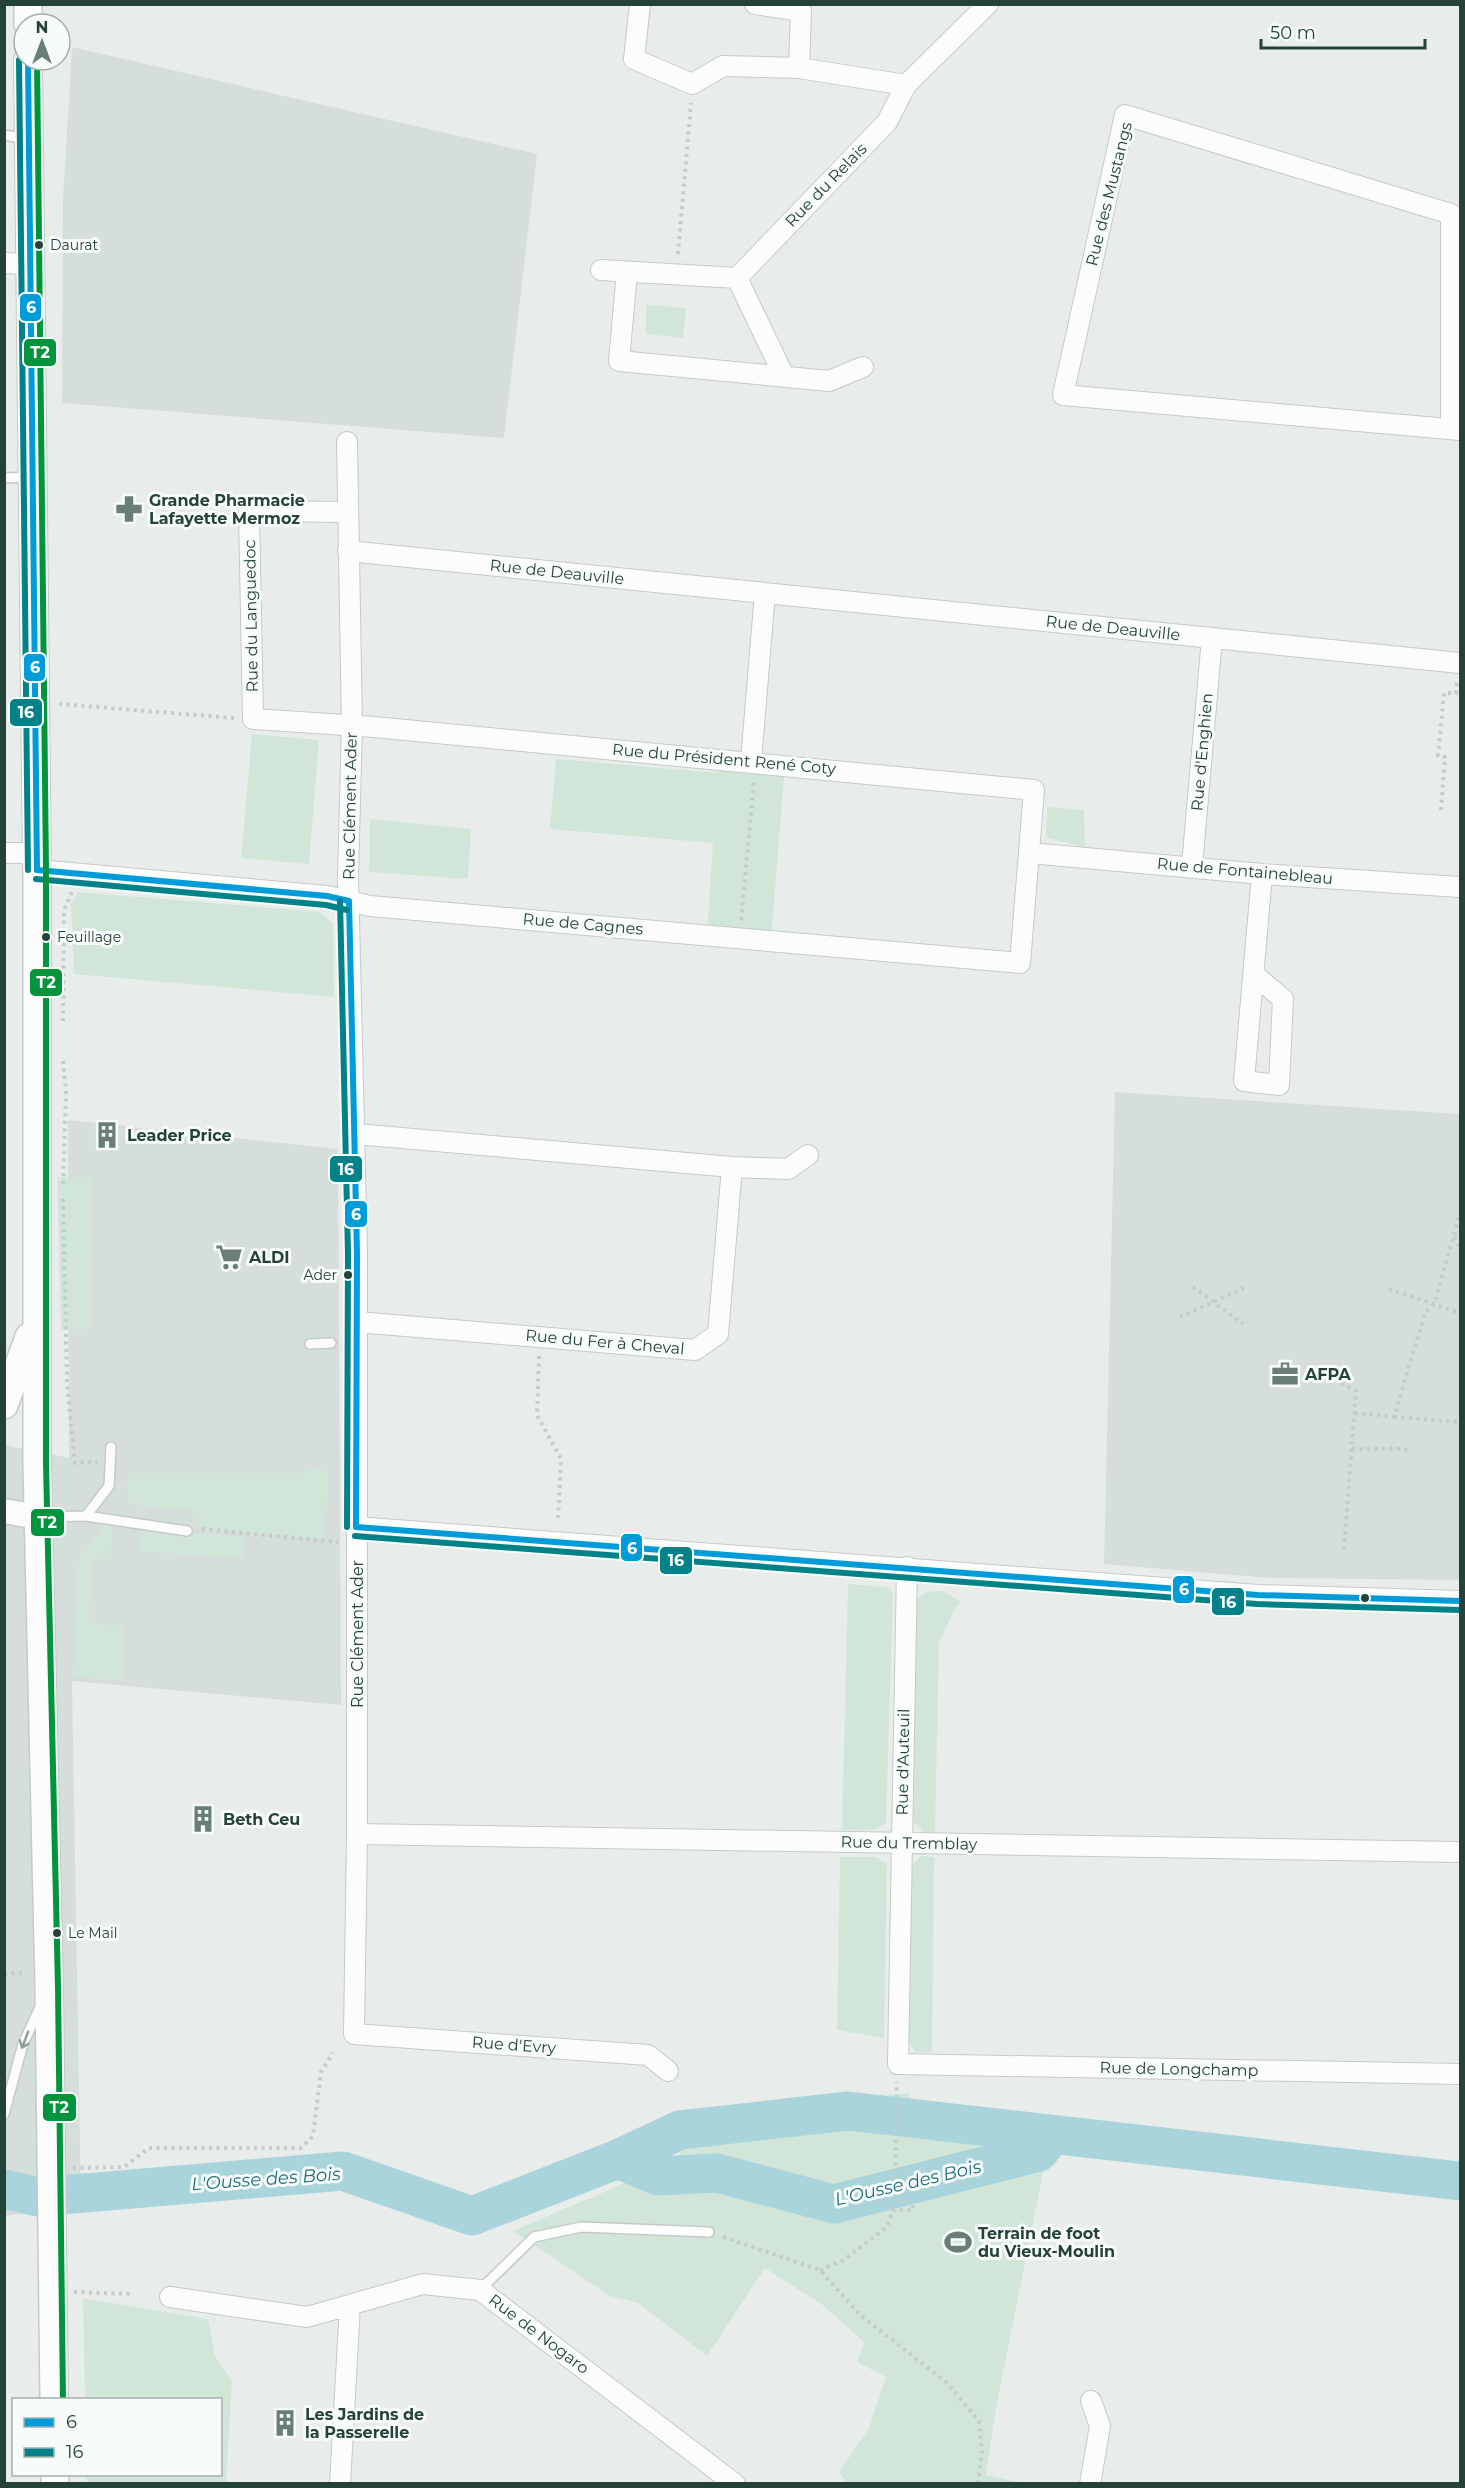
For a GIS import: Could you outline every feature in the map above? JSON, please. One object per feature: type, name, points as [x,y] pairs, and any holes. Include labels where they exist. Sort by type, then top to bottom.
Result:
[{"type":"main road","points":[[26,72],[17,137],[18,263],[32,477],[38,1517],[49,1987],[54,2398]]},
{"type":"main road","points":[[4,1405],[37,1316]]},
{"type":"street","points":[[640,4],[634,59],[692,84],[723,66],[799,68],[906,85]]},
{"type":"street","points":[[755,4],[801,11],[799,68]]},
{"type":"street","name":"Rue du Relais","points":[[737,278],[887,122],[906,85],[988,4]]},
{"type":"street","name":"Rue des Mustangs","points":[[1125,115],[1452,214],[1456,430],[1063,395],[1125,115]]},
{"type":"street","points":[[601,270],[737,278],[784,376]]},
{"type":"street","points":[[627,272],[619,361],[829,381],[863,367]]},
{"type":"street","name":"Rue Clément Ader","points":[[346,442],[352,726],[349,901],[356,1134],[357,1322],[357,1834],[354,2034]]},
{"type":"street","name":"Rue du Languedoc","points":[[253,719],[249,511],[346,512]]},
{"type":"street","name":"Rue de Deauville","points":[[348,551],[1459,663]]},
{"type":"street","points":[[758,762],[765,593]]},
{"type":"street","name":"Rue d'Enghien","points":[[1192,866],[1212,638]]},
{"type":"street","points":[[253,719],[352,726]]},
{"type":"street","name":"Rue du Président René Coty","points":[[352,726],[758,762],[1034,790],[1030,852]]},
{"type":"street","name":"Rue de Fontainebleau","points":[[1030,852],[1262,874],[1461,887]]},
{"type":"street","name":"Rue de Cagnes","points":[[4,853],[84,874],[327,896],[370,906],[1020,963],[1030,852]]},
{"type":"street","points":[[1253,974],[1283,999],[1279,1086],[1244,1082],[1253,974],[1262,874]]},
{"type":"street","points":[[356,1134],[732,1167],[788,1169],[808,1155]]},
{"type":"street","name":"Rue du Fer à Cheval","points":[[357,1322],[695,1350],[718,1334],[732,1167]]},
{"type":"street","points":[[4,1510],[38,1517]]},
{"type":"street","points":[[356,1535],[557,1542],[1258,1595],[1461,1601]]},
{"type":"street","name":"Rue d'Auteuil","points":[[898,2064],[907,1567]]},
{"type":"street","name":"Rue du Tremblay","points":[[357,1834],[1461,1852]]},
{"type":"street","name":"Rue d'Evry","points":[[354,2034],[648,2055],[668,2071]]},
{"type":"street","name":"Rue de Longchamp","points":[[898,2064],[1461,2074]]},
{"type":"street","name":"Rue de Nogaro","points":[[170,2297],[307,2317],[423,2284],[480,2290],[644,2412],[735,2484]]},
{"type":"street","points":[[340,2484],[350,2305]]},
{"type":"street","points":[[1090,2484],[1100,2426],[1091,2401]]},
{"type":"lane","points":[[4,477],[32,477]]},
{"type":"lane","points":[[310,1344],[331,1344]]},
{"type":"lane","points":[[86,1516],[109,1486],[111,1447]]},
{"type":"lane","points":[[38,1517],[86,1516],[187,1531]]},
{"type":"lane","points":[[4,2114],[23,2044],[49,1987]]},
{"type":"lane","points":[[480,2290],[534,2236],[581,2228],[709,2232]]},
{"type":"path","points":[[676,274],[692,84]]},
{"type":"path","points":[[1441,810],[1445,757],[1438,756],[1444,693],[1456,693],[1459,663]]},
{"type":"path","points":[[35,702],[253,719]]},
{"type":"path","points":[[740,938],[753,784],[758,762]]},
{"type":"path","points":[[63,1023],[64,910],[67,900],[84,874]]},
{"type":"path","points":[[63,1058],[66,1091],[63,1193],[68,1408],[75,1463],[110,1462]]},
{"type":"path","points":[[1394,1417],[1425,1313],[1434,1304],[1459,1217]]},
{"type":"path","points":[[1453,1237],[1461,1247]]},
{"type":"path","points":[[1193,1287],[1243,1324]]},
{"type":"path","points":[[1180,1317],[1244,1288]]},
{"type":"path","points":[[1389,1289],[1461,1313]]},
{"type":"path","points":[[540,1337],[537,1415],[561,1459],[557,1542]]},
{"type":"path","points":[[1341,1383],[1356,1391],[1344,1550]]},
{"type":"path","points":[[1354,1413],[1461,1422]]},
{"type":"path","points":[[1352,1448],[1374,1452],[1394,1446],[1410,1451]]},
{"type":"path","points":[[187,1531],[195,1521],[203,1530],[356,1535]]},
{"type":"path","points":[[52,2173],[124,2167],[150,2148],[301,2148],[313,2136],[321,2072],[333,2053]]},
{"type":"path","points":[[820,2270],[844,2260],[887,2227],[893,2210],[914,2210],[914,2202],[895,2201],[897,2100]]},
{"type":"path","points":[[709,2232],[820,2270],[859,2314],[947,2383],[979,2421],[982,2452],[978,2484]]},
{"type":"path","points":[[52,2291],[131,2294]]},
{"type":"shaded area","points":[[72,47],[537,154],[504,438],[62,403],[63,199]]},
{"type":"shaded area","name":"AFPA","points":[[1115,1092],[1460,1114],[1460,1580],[1270,1578],[1104,1564]]},
{"type":"shaded area","points":[[68,1120],[338,1149],[341,1705],[72,1681],[81,2206],[5,2216],[4,1445],[69,1458]]},
{"type":"green space","points":[[646,305],[686,308],[683,338],[646,334]]},
{"type":"green space","points":[[252,734],[319,740],[309,864],[241,858]]},
{"type":"green space","points":[[556,759],[719,773],[723,759],[785,764],[771,940],[707,934],[713,843],[550,829]]},
{"type":"green space","points":[[1047,807],[1084,810],[1085,847],[1046,838]]},
{"type":"green space","points":[[370,819],[471,829],[468,879],[369,872]]},
{"type":"green space","points":[[78,892],[319,912],[333,923],[334,997],[74,974],[71,904]]},
{"type":"green space","points":[[57,1177],[92,1178],[90,1329],[61,1329]]},
{"type":"green space","points":[[308,1469],[328,1471],[325,1540],[203,1530],[195,1521],[191,1510],[129,1504],[127,1483],[131,1471],[136,1473],[307,1473]]},
{"type":"green space","points":[[107,1523],[112,1529],[110,1559],[91,1559],[89,1624],[124,1626],[122,1681],[73,1677],[79,1557]]},
{"type":"green space","points":[[141,1529],[245,1537],[244,1558],[139,1551]]},
{"type":"green space","points":[[848,1584],[886,1587],[893,1595],[886,1823],[873,1830],[842,1830]]},
{"type":"green space","points":[[944,1591],[960,1602],[939,1643],[935,1832],[923,1832],[913,1821],[917,1599],[926,1592]]},
{"type":"green space","points":[[921,1856],[934,1857],[932,2052],[916,2052],[908,2042],[912,1865]]},
{"type":"green space","points":[[840,1857],[877,1857],[887,1865],[884,2038],[837,2030]]},
{"type":"green space","points":[[909,2093],[910,2110],[1052,2127],[995,2414],[986,2475],[1022,2483],[847,2483],[839,2472],[869,2428],[886,2377],[857,2362],[864,2342],[824,2306],[765,2268],[707,2356],[638,2303],[610,2296],[513,2231],[632,2180],[680,2156],[681,2133],[882,2110],[888,2095]]},
{"type":"green space","points":[[83,2298],[208,2319],[215,2356],[232,2380],[226,2483],[87,2483],[87,2476],[222,2476],[222,2398],[85,2398]]},
{"type":"waterway","name":"L'Ousse des Bois","points":[[4,2189],[38,2197],[343,2171],[472,2216],[618,2159],[680,2130],[848,2111],[1460,2181]]},
{"type":"waterway","name":"L'Ousse des Bois","points":[[618,2159],[658,2176],[717,2173],[834,2204],[1039,2152],[1052,2135]]},
{"type":"transit line","name":"16","points":[[19,72],[28,870]]},
{"type":"transit line","name":"6","points":[[28,72],[37,870]]},
{"type":"transit line","name":"T2","points":[[37,72],[46,870],[46,1463],[58,1987],[63,2398]]},
{"type":"transit line","name":"6","points":[[37,870],[327,896],[349,901]]},
{"type":"transit line","name":"16","points":[[36,879],[326,905],[347,910]]},
{"type":"transit line","name":"16","points":[[340,901],[348,1254],[347,1527]]},
{"type":"transit line","name":"6","points":[[349,901],[357,1254],[356,1527]]},
{"type":"transit line","name":"6","points":[[356,1527],[1258,1595],[1460,1601]]},
{"type":"transit line","name":"16","points":[[355,1536],[1257,1604],[1460,1610]]},
{"type":"place","name":"Daurat","points":[[39,245]]},
{"type":"place","name":"Grande Pharmacie Lafayette Mermoz","points":[[129,509]]},
{"type":"place","name":"Feuillage","points":[[46,937]]},
{"type":"place","name":"Leader Price","points":[[107,1135]]},
{"type":"place","name":"ALDI","points":[[229,1257]]},
{"type":"place","name":"Ader","points":[[348,1275]]},
{"type":"place","name":"AFPA","points":[[1285,1374]]},
{"type":"place","name":"Beth Ceu","points":[[203,1819]]},
{"type":"place","name":"Le Mail","points":[[57,1933]]},
{"type":"place","name":"Terrain de foot du Vieux-Moulin","points":[[958,2242]]},
{"type":"place","name":"Les Jardins de la Passerelle","points":[[285,2423]]}]
